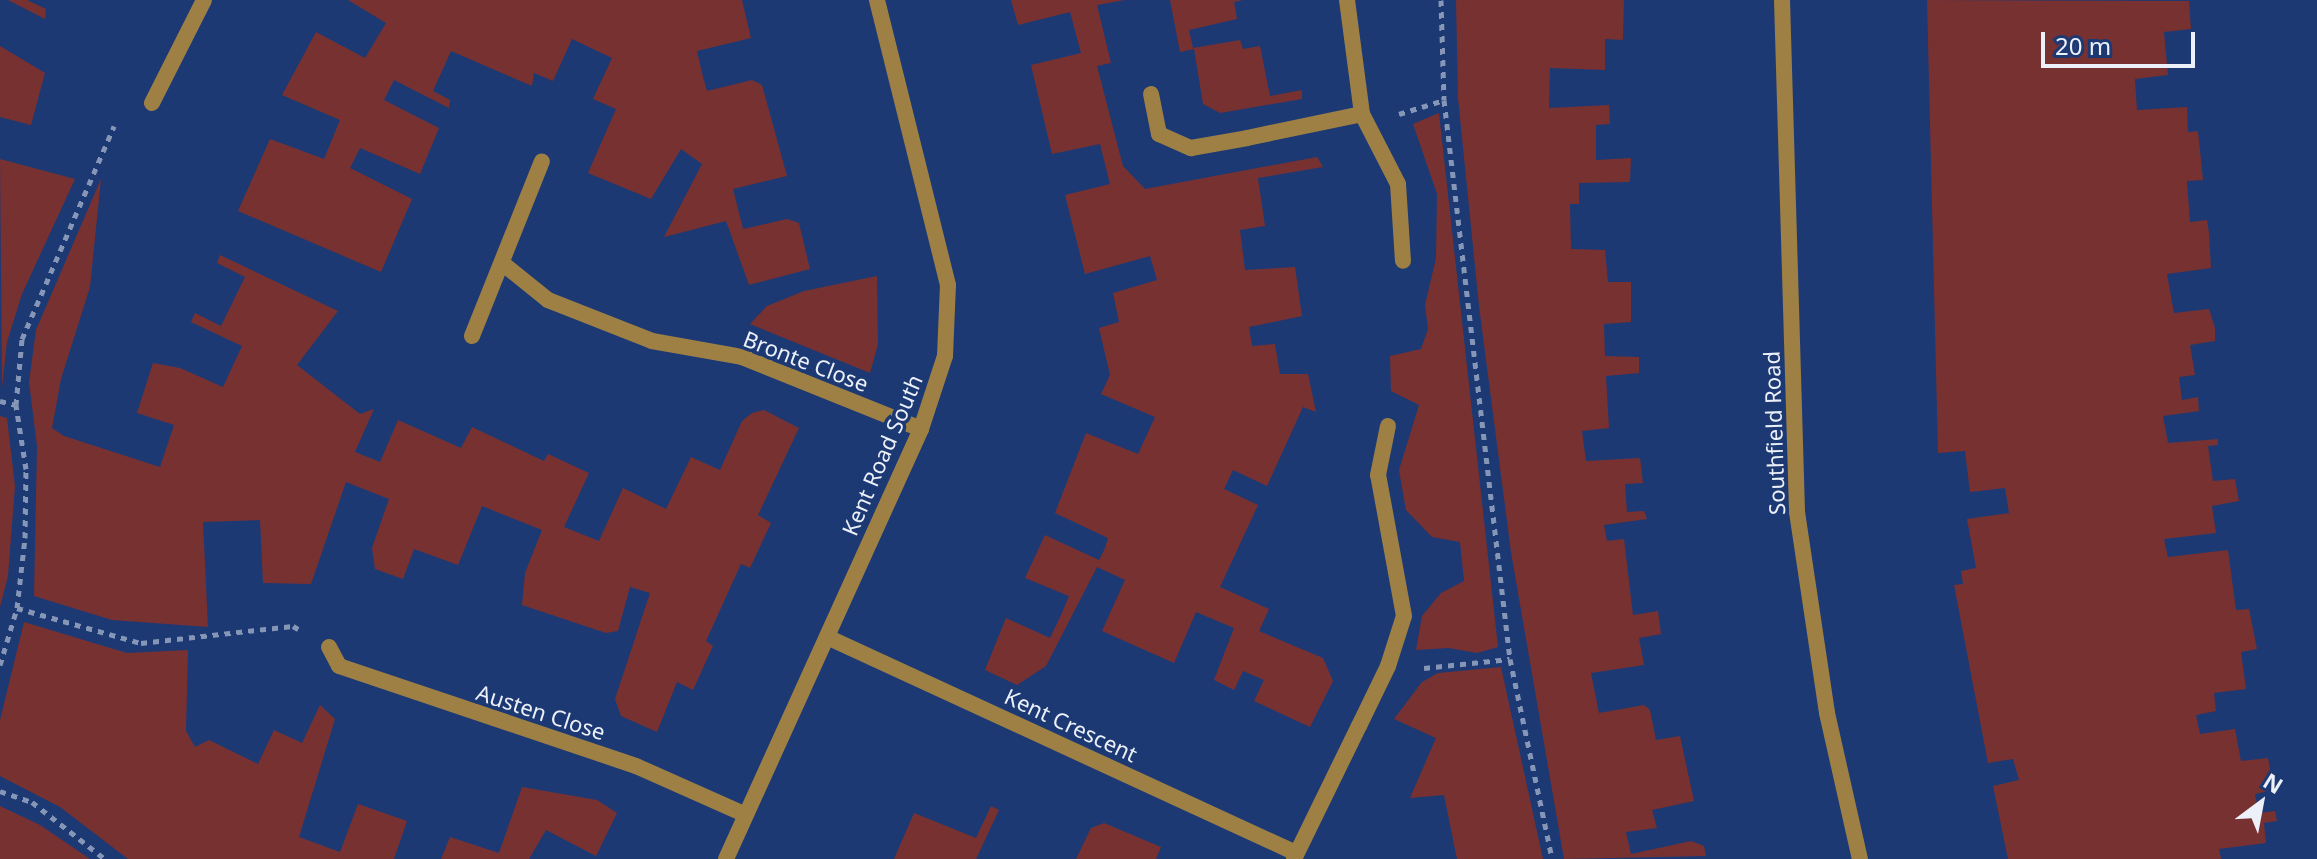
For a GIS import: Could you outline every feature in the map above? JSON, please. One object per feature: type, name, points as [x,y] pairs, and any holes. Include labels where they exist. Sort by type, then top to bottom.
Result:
[{"type":"street","points":[[152,103],[204,0]]},
{"type":"street","name":"Kent Road South","points":[[726,859],[921,429],[945,356],[948,285],[877,0]]},
{"type":"street","points":[[1347,0],[1362,114],[1398,184],[1403,261]]},
{"type":"street","name":"Southfield Road","points":[[1782,0],[1797,512],[1827,713],[1860,859]]},
{"type":"street","points":[[1151,94],[1159,134],[1191,148],[1362,114]]},
{"type":"street","points":[[472,336],[542,161]]},
{"type":"street","name":"Bronte Close","points":[[502,263],[548,300],[652,341],[742,357],[921,429]]},
{"type":"street","name":"Kent Crescent","points":[[827,637],[1295,856],[1388,666],[1404,616],[1378,475],[1388,426]]},
{"type":"street","name":"Austen Close","points":[[329,647],[339,666],[636,766],[746,815]]},
{"type":"path","points":[[1441,0],[1444,100],[1510,659],[1552,859]]},
{"type":"path","points":[[0,665],[17,608],[26,469],[16,405],[22,339],[114,126]]},
{"type":"path","points":[[0,401],[16,405]]},
{"type":"path","points":[[17,608],[141,643],[293,626],[329,647]]},
{"type":"path","points":[[1413,672],[1431,666],[1510,659]]},
{"type":"path","points":[[0,791],[32,802],[105,859]]},
{"type":"shaded area","points":[[8,0],[27,0],[46,9],[45,19]]},
{"type":"shaded area","points":[[348,0],[742,0],[751,38],[697,51],[702,73],[707,91],[752,80],[762,85],[787,176],[733,189],[743,229],[787,219],[799,223],[810,269],[749,285],[726,221],[664,237],[702,164],[681,149],[651,199],[588,173],[616,109],[593,99],[612,58],[572,39],[553,81],[534,73],[532,86],[451,51],[433,91],[450,100],[449,108],[394,80],[384,100],[439,128],[420,174],[360,148],[350,168],[412,199],[381,272],[238,211],[270,139],[324,159],[340,120],[282,95],[316,32],[365,58],[386,23]]},
{"type":"shaded area","points":[[1011,0],[1125,0],[1097,5],[1111,63],[1097,66],[1123,166],[1145,189],[1317,157],[1323,167],[1258,178],[1265,226],[1240,230],[1245,270],[1295,267],[1302,316],[1249,327],[1252,346],[1275,344],[1280,374],[1308,374],[1316,412],[1303,407],[1267,486],[1233,470],[1224,489],[1258,505],[1220,587],[1269,609],[1259,631],[1323,658],[1333,681],[1310,727],[1254,701],[1264,680],[1243,671],[1234,690],[1214,680],[1234,628],[1196,612],[1174,663],[1102,631],[1125,580],[1097,567],[1046,666],[1017,685],[985,670],[1006,618],[1050,638],[1061,615],[1069,596],[1025,578],[1045,535],[1099,560],[1105,548],[1108,538],[1055,513],[1086,433],[1138,454],[1155,417],[1101,394],[1110,375],[1099,328],[1119,322],[1113,293],[1157,280],[1150,256],[1085,274],[1065,195],[1110,184],[1100,144],[1052,154],[1031,65],[1081,53],[1070,12],[1018,25]]},
{"type":"shaded area","points":[[1170,0],[1243,0],[1234,2],[1237,19],[1189,30],[1193,48],[1240,40],[1243,49],[1260,46],[1270,96],[1302,90],[1302,99],[1220,113],[1203,104],[1194,49],[1180,52]]},
{"type":"shaded area","points":[[1456,0],[1624,0],[1623,40],[1605,39],[1605,70],[1550,68],[1549,108],[1609,105],[1610,124],[1596,125],[1596,160],[1631,158],[1630,182],[1579,183],[1579,204],[1570,204],[1571,249],[1605,250],[1608,282],[1631,282],[1631,322],[1604,324],[1605,356],[1639,357],[1639,373],[1606,376],[1609,428],[1582,431],[1586,461],[1640,458],[1643,483],[1625,484],[1627,512],[1644,511],[1647,519],[1604,525],[1607,541],[1624,539],[1633,615],[1658,611],[1661,634],[1639,638],[1644,665],[1591,673],[1599,713],[1644,705],[1650,710],[1656,740],[1680,736],[1694,801],[1652,810],[1657,828],[1626,832],[1631,854],[1691,841],[1704,846],[1706,856],[1564,859],[1511,552],[1479,306],[1458,98]]},
{"type":"shaded area","points":[[1927,0],[2189,1],[2191,29],[2164,32],[2168,75],[2135,79],[2137,110],[2187,107],[2188,132],[2198,131],[2203,180],[2187,181],[2190,222],[2207,220],[2209,233],[2211,268],[2167,274],[2174,313],[2209,309],[2215,328],[2215,341],[2190,345],[2195,375],[2179,377],[2182,400],[2198,397],[2199,411],[2163,416],[2168,443],[2218,439],[2218,445],[2208,446],[2213,481],[2235,479],[2239,501],[2212,506],[2216,533],[2164,539],[2168,557],[2228,550],[2236,610],[2249,609],[2257,649],[2241,652],[2246,689],[2214,693],[2216,711],[2196,715],[2200,734],[2235,729],[2241,761],[2268,758],[2274,790],[2255,794],[2259,813],[2275,811],[2277,821],[2264,823],[2266,843],[2219,849],[2221,859],[2008,859],[1993,786],[2019,780],[2013,759],[1988,763],[1954,585],[1963,584],[1961,571],[1976,568],[1967,519],[2009,513],[2005,488],[1970,492],[1965,451],[1938,453]]},
{"type":"shaded area","points":[[0,46],[45,73],[31,125],[0,117]]},
{"type":"shaded area","points":[[1439,113],[1498,647],[1477,653],[1449,648],[1416,650],[1422,616],[1441,593],[1464,581],[1460,542],[1432,537],[1406,510],[1399,470],[1419,405],[1391,391],[1390,356],[1421,349],[1428,329],[1425,305],[1436,258],[1437,194],[1413,124]]},
{"type":"shaded area","points":[[0,159],[75,179],[22,294],[7,342],[2,388]]},
{"type":"shaded area","points":[[101,179],[90,287],[61,379],[52,428],[64,436],[160,467],[174,425],[137,413],[153,363],[180,368],[223,387],[242,346],[191,322],[195,313],[221,326],[245,277],[217,263],[220,255],[338,311],[297,365],[360,414],[374,409],[355,452],[380,462],[398,420],[461,448],[472,427],[544,461],[548,454],[589,473],[564,527],[599,541],[623,488],[666,509],[691,457],[720,470],[742,421],[752,413],[764,410],[799,428],[758,515],[771,523],[750,568],[741,564],[706,641],[713,646],[693,690],[677,682],[657,732],[621,716],[615,699],[650,593],[630,587],[618,631],[606,633],[522,605],[525,573],[542,530],[482,506],[458,565],[414,549],[403,579],[375,569],[372,548],[389,499],[346,482],[311,584],[263,583],[260,520],[203,522],[208,627],[112,620],[34,596],[37,446],[29,382],[36,330]]},
{"type":"shaded area","points":[[877,276],[878,344],[870,373],[750,324],[767,306],[804,291]]},
{"type":"shaded area","points":[[0,416],[7,418],[15,486],[8,576],[0,607]]},
{"type":"shaded area","points":[[24,622],[127,653],[188,650],[186,731],[195,747],[209,740],[258,764],[274,730],[302,743],[320,705],[335,719],[299,837],[340,852],[358,804],[407,821],[394,859],[128,859],[60,807],[0,776],[0,720]]},
{"type":"shaded area","points":[[1501,667],[1543,859],[1457,859],[1444,795],[1410,798],[1436,738],[1394,719],[1422,682],[1438,673]]},
{"type":"shaded area","points":[[522,787],[597,800],[617,813],[596,856],[546,830],[529,859],[441,859],[450,837],[499,853]]},
{"type":"shaded area","points":[[0,806],[40,825],[90,859],[0,859]]},
{"type":"shaded area","points":[[991,806],[999,810],[976,859],[894,859],[914,813],[976,838]]},
{"type":"shaded area","points":[[1104,823],[1161,847],[1156,859],[1076,859],[1091,828]]}]
